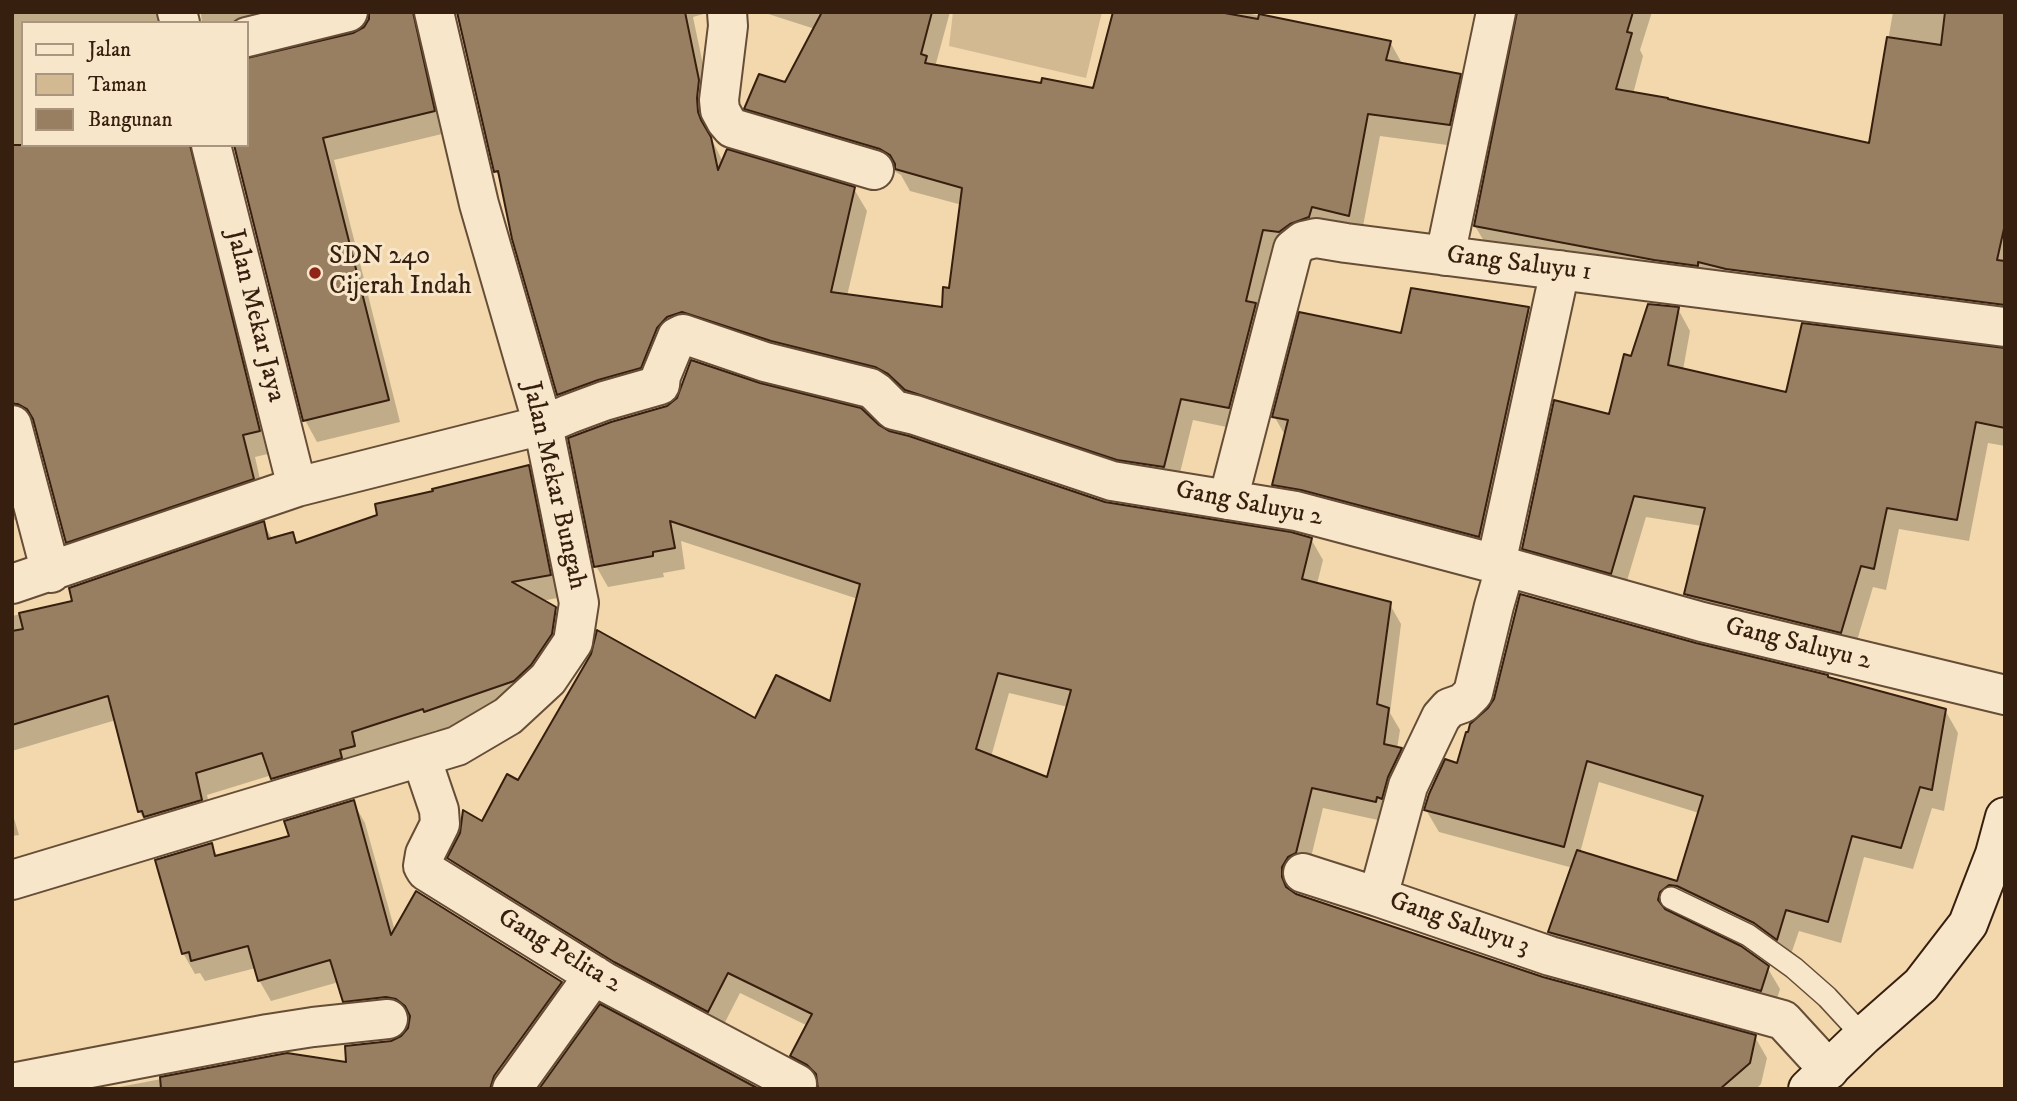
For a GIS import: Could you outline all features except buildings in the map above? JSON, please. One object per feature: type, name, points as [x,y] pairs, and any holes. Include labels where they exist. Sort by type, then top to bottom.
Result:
[{"type":"street","points":[[248,37],[348,12]]},
{"type":"street","name":"Jalan Mekar Bungah","points":[[12,880],[457,746],[508,716],[548,679],[573,642],[579,603],[543,425],[479,204],[434,12]]},
{"type":"street","points":[[727,12],[728,26],[719,100],[720,110],[732,128],[874,170]]},
{"type":"street","points":[[1445,256],[1496,12]]},
{"type":"street","name":"Jalan Mekar Jaya","points":[[212,147],[297,487]]},
{"type":"street","name":"Gang Saluyu 1","points":[[1228,500],[1293,249],[1303,241],[1316,238],[2005,327]]},
{"type":"street","name":"Gang Saluyu 3","points":[[1560,270],[1494,606],[1473,693],[1463,703],[1449,708],[1441,717],[1408,786],[1378,897],[1550,956],[1783,1020],[1818,1079]]},
{"type":"street","name":"Gang Saluyu 2","points":[[543,425],[604,401],[660,385],[677,337],[683,334],[765,362],[870,388],[894,410],[1112,481],[1296,512],[1702,622],[2005,695]]},
{"type":"street","points":[[12,425],[51,573]]},
{"type":"street","points":[[12,584],[51,573],[297,487],[543,425]]},
{"type":"street","name":"Gang Pelita 2","points":[[421,757],[439,810],[440,824],[425,854],[423,866],[426,871],[594,975],[797,1084],[796,1089]]},
{"type":"street","points":[[1818,1079],[1921,985],[1968,924],[1995,854],[2005,817]]},
{"type":"street","points":[[1303,873],[1378,897]]},
{"type":"street","points":[[512,1089],[594,975]]},
{"type":"street","points":[[12,1083],[268,1034],[388,1019]]},
{"type":"lane","points":[[1671,898],[1748,935],[1794,968],[1827,997],[1863,1036]]},
{"type":"green space","points":[[953,12],[1102,12],[1086,78],[949,46]]},
{"type":"place","name":"SDN 240 Cijerah Indah","points":[[315,273]]}]
